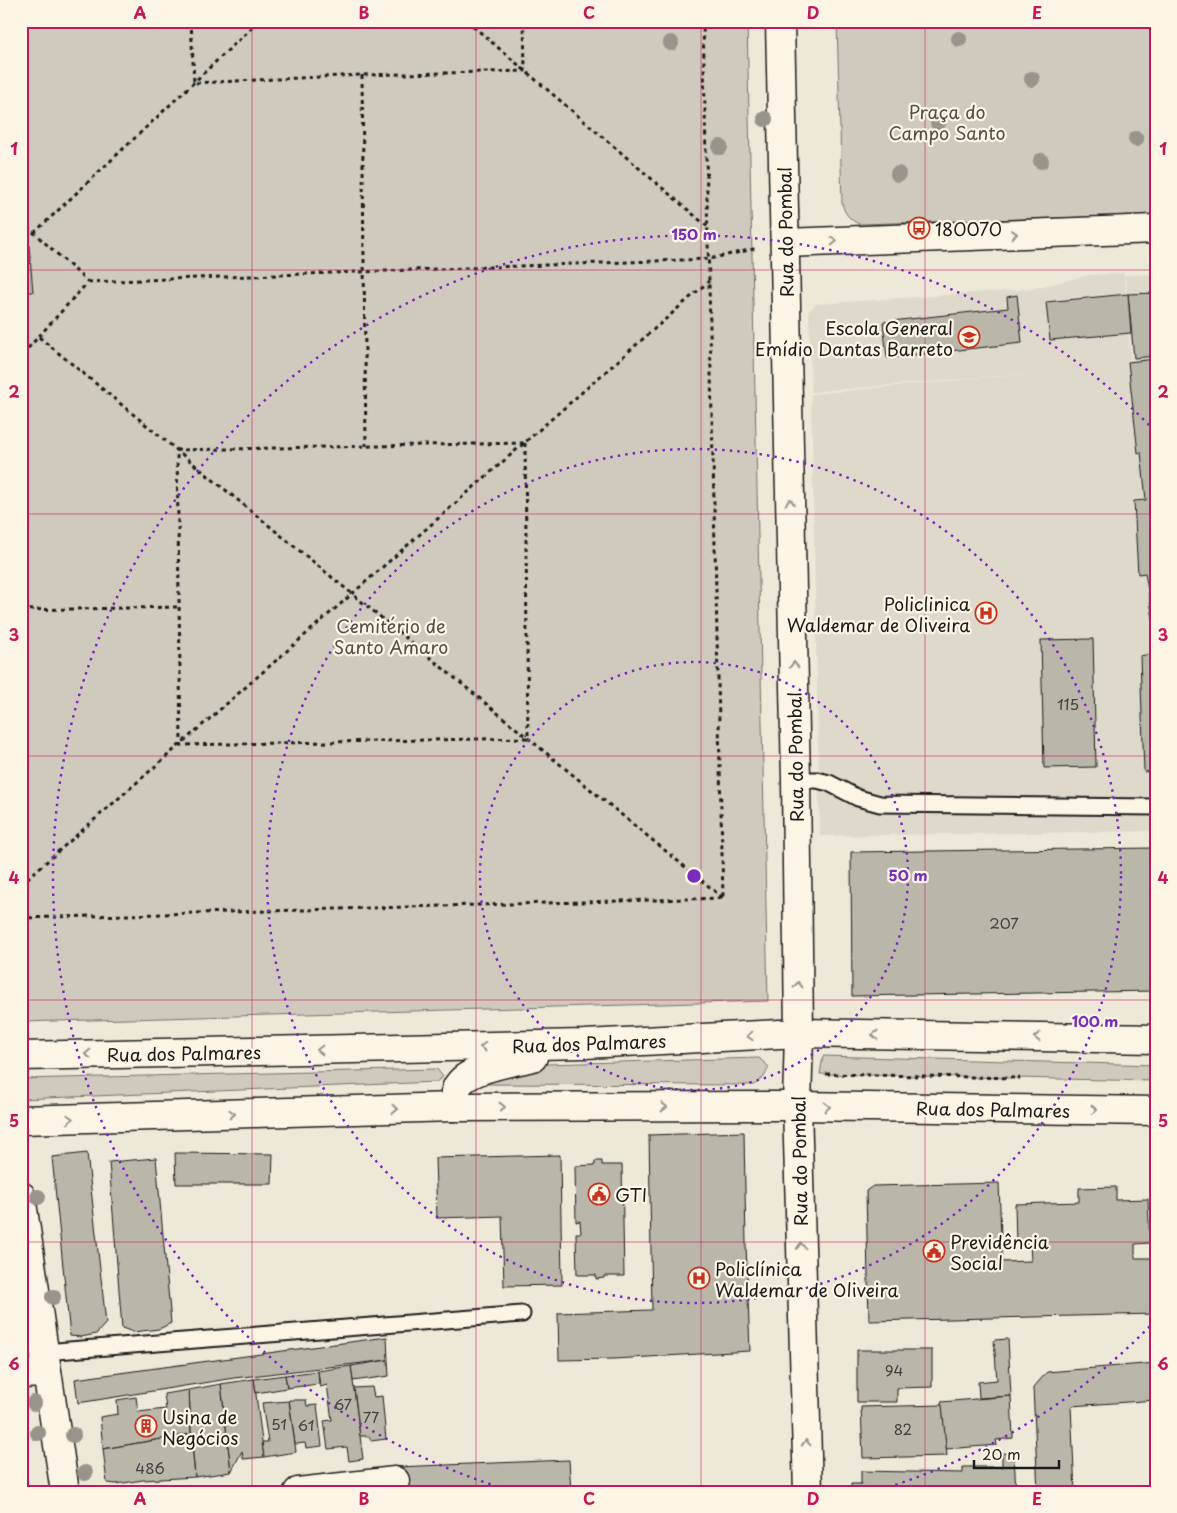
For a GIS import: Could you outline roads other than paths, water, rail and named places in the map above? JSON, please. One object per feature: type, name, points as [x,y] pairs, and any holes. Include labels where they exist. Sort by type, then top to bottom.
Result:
[{"type":"main road","name":"Rua do Pombal","points":[[780,21],[796,780],[799,1034],[797,1106],[808,1492]]},
{"type":"main road","points":[[785,243],[1156,229]]},
{"type":"main road","name":"Rua dos Palmares","points":[[21,1056],[585,1044],[799,1034],[1156,1039]]},
{"type":"main road","points":[[453,1107],[456,1088],[464,1079],[478,1071],[585,1044]]},
{"type":"main road","name":"Rua dos Palmares","points":[[21,1120],[453,1107],[797,1106],[1156,1111]]},
{"type":"main road","points":[[21,1196],[37,1366],[65,1492]]},
{"type":"main road","points":[[298,1492],[395,1481]]},
{"type":"lane","points":[[796,780],[823,781],[858,798],[880,804],[1156,807]]},
{"type":"lane","points":[[37,1366],[522,1314]]},
{"type":"place","name":"180070","points":[[919,228]]},
{"type":"place","name":"Escola General Emídio Dantas Barreto","points":[[969,337]]},
{"type":"place","name":"Policlinica Waldemar de Oliveira","points":[[986,613]]},
{"type":"place","name":"GTI","points":[[599,1194]]},
{"type":"place","name":"Previdência Social","points":[[934,1251]]},
{"type":"place","name":"Policlínica Waldemar de Oliveira","points":[[699,1278]]},
{"type":"place","name":"Usina de Negócios","points":[[146,1426]]},
{"type":"park label","name":"Praça do Campo Santo","points":[[947,121]]},
{"type":"park label","name":"Cemitério de Santo Amaro","points":[[391,635]]}]
